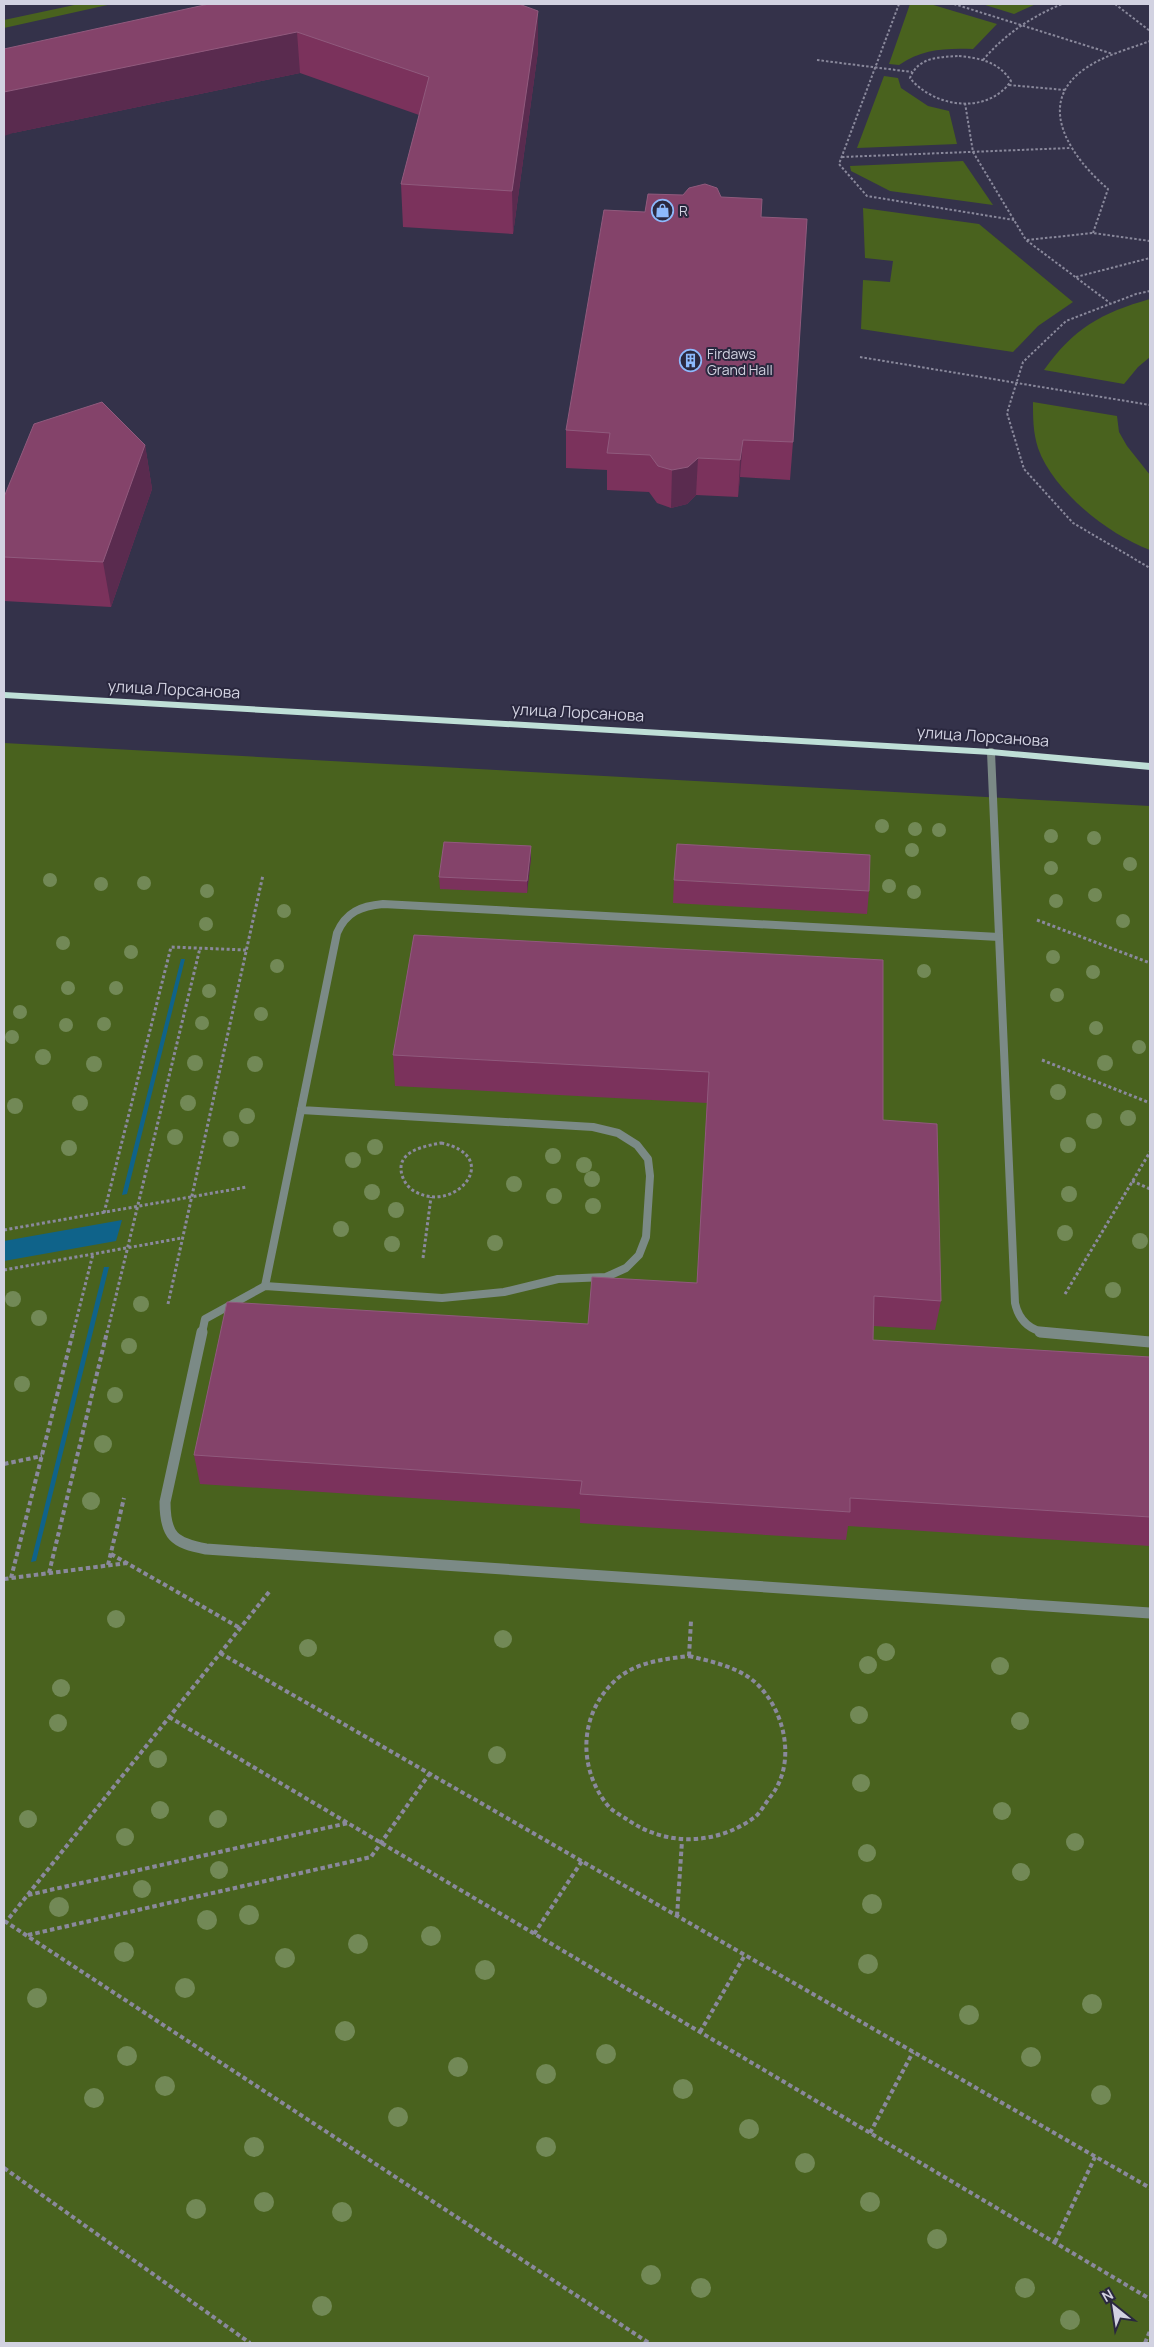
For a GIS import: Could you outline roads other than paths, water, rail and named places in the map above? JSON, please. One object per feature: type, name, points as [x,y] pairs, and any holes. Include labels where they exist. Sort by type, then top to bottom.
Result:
[{"type":"main road","name":"улица Лорсанова","points":[[4,695],[991,752],[1150,767]]},
{"type":"lane","points":[[991,752],[1015,1303],[1018,1315],[1027,1326],[1041,1332],[1150,1342]]},
{"type":"lane","points":[[265,1286],[337,932],[341,922],[349,912],[366,905],[383,904],[999,937]]},
{"type":"lane","points":[[301,1110],[593,1126],[618,1133],[636,1145],[648,1159],[650,1176],[646,1237],[640,1255],[626,1268],[606,1276],[558,1279],[504,1292],[442,1298],[265,1286],[205,1319],[165,1502],[164,1523],[170,1534],[187,1546],[1150,1613]]},
{"type":"water","points":[[181,959],[185,959],[127,1194],[122,1195]]},
{"type":"water","points":[[122,1220],[116,1241],[4,1261],[4,1241]]},
{"type":"water","points":[[104,1267],[109,1267],[36,1561],[31,1562]]},
{"type":"place","name":"R","points":[[663,210]]},
{"type":"place","name":"Firdaws Grand Hall","points":[[691,361]]}]
